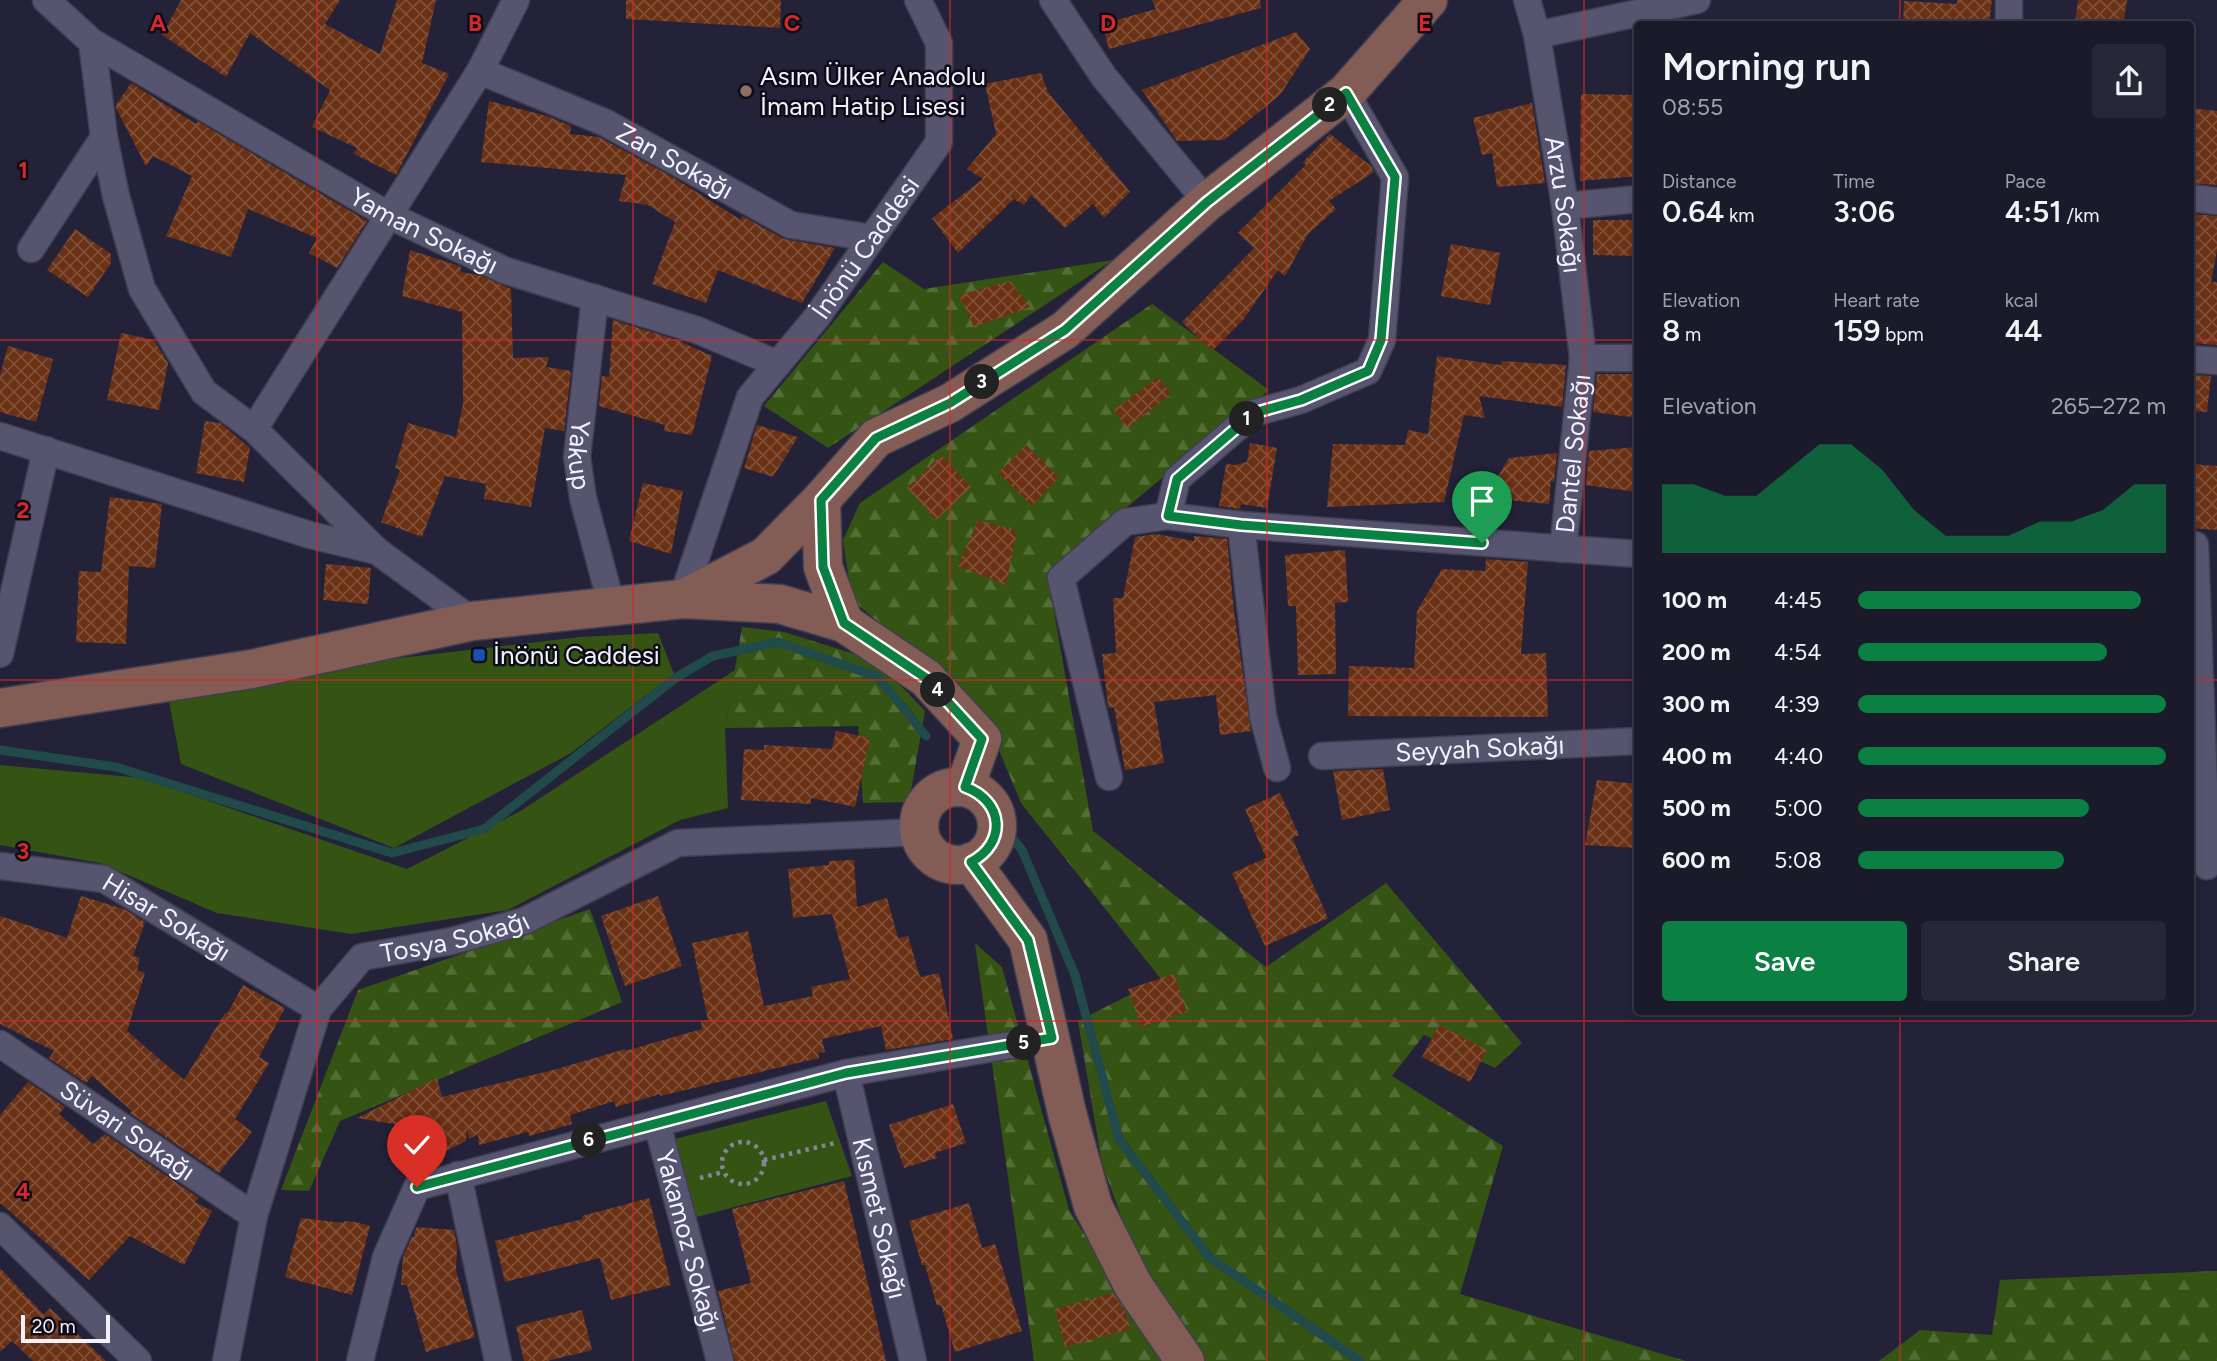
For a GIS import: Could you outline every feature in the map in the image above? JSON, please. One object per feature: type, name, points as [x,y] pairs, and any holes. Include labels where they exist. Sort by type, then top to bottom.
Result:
[{"type":"street","name":"Yaman Sokağı","points":[[46,0],[92,42],[388,215],[504,270],[697,330],[778,364]]},
{"type":"street","points":[[254,429],[480,71],[516,0]]},
{"type":"street","name":"İnönü Caddesi","points":[[682,599],[750,397],[817,317],[939,142],[939,43],[918,0]]},
{"type":"street","points":[[1053,0],[1104,77],[1207,202]]},
{"type":"street","points":[[682,599],[766,555],[821,500],[876,438],[950,403],[1065,330],[1207,202],[1346,93],[1427,0]]},
{"type":"street","name":"Arzu Sokağı","points":[[1527,0],[1537,35],[1565,206],[1583,358]]},
{"type":"street","points":[[1537,35],[1697,0]]},
{"type":"street","points":[[2008,21],[2009,0]]},
{"type":"street","points":[[92,42],[104,137],[116,196],[142,289],[204,392],[254,429],[377,551],[473,621]]},
{"type":"street","name":"Zan Sokağı","points":[[480,71],[606,123],[791,226],[872,238]]},
{"type":"street","points":[[1168,516],[1177,479],[1254,413],[1301,400],[1368,371],[1381,340],[1395,177],[1346,93]]},
{"type":"street","points":[[31,249],[104,137]]},
{"type":"street","points":[[2194,198],[2217,201]]},
{"type":"street","points":[[1565,206],[1634,200]]},
{"type":"street","name":"Yakup","points":[[595,298],[577,457],[583,498],[612,607]]},
{"type":"street","points":[[1583,358],[1634,358]]},
{"type":"street","name":"Dantel Sokağı","points":[[1563,549],[1583,358]]},
{"type":"street","points":[[2194,359],[2217,360]]},
{"type":"street","points":[[0,436],[310,535],[377,551]]},
{"type":"street","points":[[0,654],[46,450]]},
{"type":"street","points":[[821,500],[823,567],[844,623]]},
{"type":"street","points":[[1109,777],[1061,578],[1125,522],[1168,516],[1241,525],[1634,554]]},
{"type":"street","points":[[1241,525],[1263,716],[1277,768]]},
{"type":"street","points":[[2201,545],[2207,866]]},
{"type":"street","points":[[766,555],[780,604]]},
{"type":"street","points":[[780,604],[823,567]]},
{"type":"street","points":[[0,708],[252,669],[473,621],[682,599],[780,604],[844,623],[926,678],[982,739],[965,787]]},
{"type":"street","name":"Seyyah Sokağı","points":[[1322,756],[1634,741]]},
{"type":"street","points":[[965,787],[987,799],[997,822],[990,847],[982,856],[960,865],[938,859],[922,843],[919,820],[930,797],[940,790],[965,787]]},
{"type":"street","name":"Tosya Sokağı","points":[[226,1361],[254,1216],[318,1009],[362,957],[452,941],[524,921],[678,843],[919,832]]},
{"type":"street","points":[[971,862],[1028,940],[1068,1113],[1093,1206],[1133,1285],[1185,1361]]},
{"type":"street","name":"Hisar Sokağı","points":[[0,866],[104,879],[318,1009]]},
{"type":"street","points":[[360,1361],[386,1256],[417,1187],[846,1073],[1052,1038]]},
{"type":"street","name":"Süvari Sokağı","points":[[0,1044],[254,1216]]},
{"type":"street","name":"Kısmet Sokağı","points":[[846,1073],[913,1361]]},
{"type":"street","name":"Yakamoz Sokağı","points":[[657,1123],[720,1361]]},
{"type":"street","points":[[458,1175],[498,1361]]},
{"type":"street","points":[[0,1226],[138,1361]]},
{"type":"path","points":[[764,1160],[861,1138]]},
{"type":"path","points":[[743,1142],[757,1147],[764,1160],[764,1167],[758,1178],[746,1185],[732,1182],[723,1172],[725,1152],[730,1146],[743,1142]]},
{"type":"green space","points":[[1113,260],[828,448],[764,406],[883,262],[924,289]]},
{"type":"green space","points":[[1152,304],[1269,390],[1047,573],[1093,831],[1266,967],[1386,883],[1522,1043],[1495,1068],[1424,1035],[1392,1076],[1503,1146],[1460,1294],[1686,1361],[1203,1361],[1133,1249],[1102,1164],[1078,1021],[1161,979],[1021,803],[981,707],[852,600],[843,540],[860,503]]},
{"type":"green space","points":[[742,627],[784,632],[877,661],[925,711],[909,802],[863,803],[858,726],[725,728]]},
{"type":"green space","points":[[658,633],[674,674],[571,753],[394,848],[181,764],[168,697],[313,668],[581,637]]},
{"type":"green space","points":[[735,670],[725,728],[728,808],[680,820],[508,910],[351,934],[217,913],[100,863],[0,845],[0,765],[142,778],[407,869],[519,812]]},
{"type":"green space","points":[[590,909],[622,1002],[340,1121],[309,1191],[281,1190],[358,990]]},
{"type":"green space","points":[[975,943],[1002,967],[1069,1210],[1165,1361],[1034,1361]]},
{"type":"green space","points":[[826,1101],[852,1176],[689,1219],[671,1140]]},
{"type":"green space","points":[[2217,1271],[2217,1361],[1879,1361],[1920,1330],[1992,1335],[2000,1280]]},
{"type":"building","points":[[181,0],[340,0],[325,24],[380,54],[397,0],[436,0],[422,63],[449,74],[396,175],[354,154],[357,148],[312,127],[330,90],[250,33],[226,77],[162,35]]},
{"type":"building","points":[[626,0],[781,0],[780,28],[626,19]]},
{"type":"building","points":[[1152,0],[1260,0],[1261,8],[1109,49],[1102,24],[1156,9]]},
{"type":"building","points":[[1957,0],[1992,0],[1989,21],[1903,21],[1904,1],[1957,4]]},
{"type":"building","points":[[2078,0],[2127,0],[2124,21],[2075,21]]},
{"type":"building","points":[[1296,32],[1310,49],[1280,95],[1224,140],[1177,141],[1142,90]]},
{"type":"building","points":[[1041,73],[1048,92],[1130,192],[1104,218],[1093,204],[1065,228],[1031,195],[1024,205],[1014,199],[958,253],[932,218],[983,179],[967,169],[996,134],[985,84]]},
{"type":"building","points":[[131,83],[196,124],[197,121],[367,221],[337,268],[309,253],[317,238],[248,209],[231,257],[166,236],[192,176],[153,156],[146,166],[116,108]]},
{"type":"building","points":[[1581,94],[1634,95],[1634,176],[1580,181]]},
{"type":"building","points":[[489,101],[547,116],[571,126],[570,134],[599,137],[674,178],[741,220],[742,216],[784,239],[835,248],[802,303],[718,270],[706,303],[652,284],[675,222],[648,205],[619,201],[626,175],[481,162]]},
{"type":"building","points":[[1532,103],[1545,183],[1497,187],[1492,153],[1482,155],[1473,118]]},
{"type":"building","points":[[2194,108],[2217,111],[2217,185],[2194,183]]},
{"type":"building","points":[[1330,134],[1371,166],[1374,172],[1329,201],[1336,209],[1308,234],[1285,276],[1278,270],[1243,320],[1212,351],[1182,322],[1254,248],[1238,233],[1306,165],[1303,162]]},
{"type":"building","points":[[2194,214],[2217,216],[2217,250],[2211,282],[2217,282],[2217,345],[2194,343]]},
{"type":"building","points":[[1593,220],[1634,220],[1634,256],[1593,255]]},
{"type":"building","points":[[75,229],[111,254],[111,263],[88,297],[47,270]]},
{"type":"building","points":[[1451,244],[1500,253],[1490,305],[1441,296]]},
{"type":"building","points":[[410,250],[456,265],[461,267],[461,272],[479,275],[511,289],[513,358],[549,357],[546,367],[571,371],[564,431],[545,428],[531,507],[484,499],[486,484],[445,476],[422,537],[381,522],[400,470],[395,468],[408,423],[456,437],[463,404],[462,312],[402,296]]},
{"type":"building","points":[[1010,281],[1030,307],[974,327],[959,295]]},
{"type":"building","points":[[613,320],[677,340],[712,356],[692,435],[664,431],[665,425],[599,406],[602,376],[609,377]]},
{"type":"building","points":[[121,333],[154,340],[168,363],[159,410],[107,400]]},
{"type":"building","points":[[8,346],[53,359],[36,422],[0,412],[0,375]]},
{"type":"building","points":[[1437,356],[1501,365],[1502,361],[1566,365],[1562,407],[1479,396],[1485,418],[1464,415],[1444,502],[1327,507],[1333,444],[1405,445],[1408,430],[1428,434]]},
{"type":"building","points":[[1597,374],[1634,374],[1634,417],[1593,412]]},
{"type":"building","points":[[2194,375],[2211,376],[2207,412],[2194,411]]},
{"type":"building","points":[[1158,377],[1171,394],[1127,428],[1114,410]]},
{"type":"building","points":[[205,421],[220,423],[250,448],[244,482],[196,473]]},
{"type":"building","points":[[757,425],[798,437],[773,477],[744,468]]},
{"type":"building","points":[[1250,443],[1277,448],[1267,508],[1241,504],[1240,509],[1219,506],[1226,464],[1247,462]]},
{"type":"building","points":[[1026,445],[1059,477],[1032,506],[998,473]]},
{"type":"building","points":[[1634,447],[1634,492],[1586,485],[1589,451]]},
{"type":"building","points":[[1557,453],[1549,504],[1485,498],[1509,458]]},
{"type":"building","points":[[941,455],[971,487],[936,520],[907,488]]},
{"type":"building","points":[[2194,464],[2217,466],[2217,530],[2194,528]]},
{"type":"building","points":[[643,483],[683,491],[671,554],[629,541]]},
{"type":"building","points":[[110,497],[162,504],[155,568],[129,566],[126,644],[76,642],[79,571],[101,572]]},
{"type":"building","points":[[978,520],[1017,531],[1006,585],[958,566]]},
{"type":"building","points":[[1156,534],[1194,541],[1194,536],[1227,539],[1251,731],[1220,735],[1216,695],[1154,702],[1164,763],[1125,770],[1114,707],[1108,706],[1102,654],[1116,653],[1113,598],[1123,598],[1135,537]]},
{"type":"building","points":[[1345,550],[1348,602],[1335,603],[1336,674],[1298,675],[1296,606],[1288,606],[1285,555]]},
{"type":"building","points":[[1486,559],[1528,562],[1521,654],[1546,653],[1548,717],[1348,716],[1349,666],[1414,668],[1417,611],[1442,569],[1485,571]]},
{"type":"building","points":[[326,564],[371,568],[368,604],[323,600]]},
{"type":"building","points":[[836,731],[870,738],[855,807],[811,798],[811,804],[741,800],[744,749],[764,750],[764,745],[832,749]]},
{"type":"building","points":[[1383,769],[1390,810],[1342,820],[1333,771]]},
{"type":"building","points":[[1597,780],[1634,784],[1634,848],[1585,845]]},
{"type":"building","points":[[1280,793],[1299,835],[1292,838],[1328,918],[1265,946],[1232,873],[1266,858],[1245,809]]},
{"type":"building","points":[[854,860],[857,907],[887,898],[898,938],[908,936],[920,977],[939,973],[953,1039],[886,1050],[881,1026],[822,1039],[825,1052],[818,1053],[819,1058],[660,1094],[616,1107],[614,1101],[570,1115],[572,1124],[529,1136],[528,1132],[479,1145],[478,1134],[469,1139],[467,1128],[466,1141],[409,1169],[412,1127],[357,1118],[437,1078],[442,1097],[702,1029],[701,1021],[708,1020],[692,943],[748,931],[764,1006],[813,996],[811,987],[850,979],[832,914],[793,918],[788,869],[829,865],[829,861]]},
{"type":"building","points":[[81,896],[124,909],[145,922],[133,956],[140,958],[137,970],[145,973],[127,1031],[184,1080],[243,985],[285,1008],[259,1057],[269,1063],[235,1119],[252,1132],[219,1173],[130,1113],[132,1111],[92,1076],[86,1083],[49,1058],[54,1051],[0,1024],[0,916],[67,938]]},
{"type":"building","points":[[658,896],[682,966],[625,986],[601,916]]},
{"type":"building","points":[[1174,974],[1187,1012],[1141,1027],[1128,989]]},
{"type":"building","points":[[1439,1025],[1487,1050],[1470,1082],[1422,1057]]},
{"type":"building","points":[[28,1082],[65,1107],[59,1114],[93,1144],[105,1134],[199,1198],[195,1202],[212,1211],[184,1265],[130,1236],[89,1280],[0,1203],[0,1115]]},
{"type":"building","points":[[953,1104],[966,1143],[935,1153],[937,1158],[904,1168],[889,1125]]},
{"type":"building","points":[[844,1181],[886,1361],[735,1361],[718,1291],[751,1283],[732,1209]]},
{"type":"building","points":[[649,1198],[671,1285],[611,1300],[600,1258],[505,1282],[495,1241],[583,1219],[582,1216]]},
{"type":"building","points":[[969,1203],[982,1248],[995,1244],[1022,1331],[955,1352],[941,1305],[937,1306],[909,1221]]},
{"type":"building","points":[[301,1218],[355,1222],[370,1226],[352,1295],[285,1277]]},
{"type":"building","points":[[417,1227],[454,1230],[457,1247],[456,1270],[475,1337],[426,1352],[407,1285],[401,1285],[403,1257],[412,1237],[415,1237]]},
{"type":"building","points":[[0,1268],[44,1315],[50,1308],[106,1361],[33,1361],[12,1341],[0,1352]]},
{"type":"building","points":[[1113,1293],[1126,1313],[1130,1329],[1065,1347],[1055,1309]]},
{"type":"building","points":[[582,1310],[592,1350],[547,1361],[524,1361],[516,1326]]},
{"type":"waterway","points":[[0,750],[116,767],[392,853],[484,829],[677,677],[713,656],[778,642],[878,677],[926,736]]},
{"type":"waterway","points":[[1014,840],[1022,850],[1075,975],[1119,1139],[1209,1257],[1360,1361]]},
{"type":"place","name":"Asım Ülker Anadolu İmam Hatip Lisesi","points":[[746,91]]},
{"type":"place","name":"İnönü Caddesi","points":[[479,655]]},
{"type":"route","points":[[417,1187],[846,1073],[1052,1038],[1028,940],[971,862],[982,856],[990,847],[997,822],[987,799],[965,787],[982,739],[926,678],[844,623],[823,567],[821,500],[876,438],[950,403],[1065,330],[1207,202],[1346,93],[1395,177],[1381,340],[1368,371],[1301,400],[1254,413],[1177,479],[1168,516],[1241,525],[1482,543]]}]
